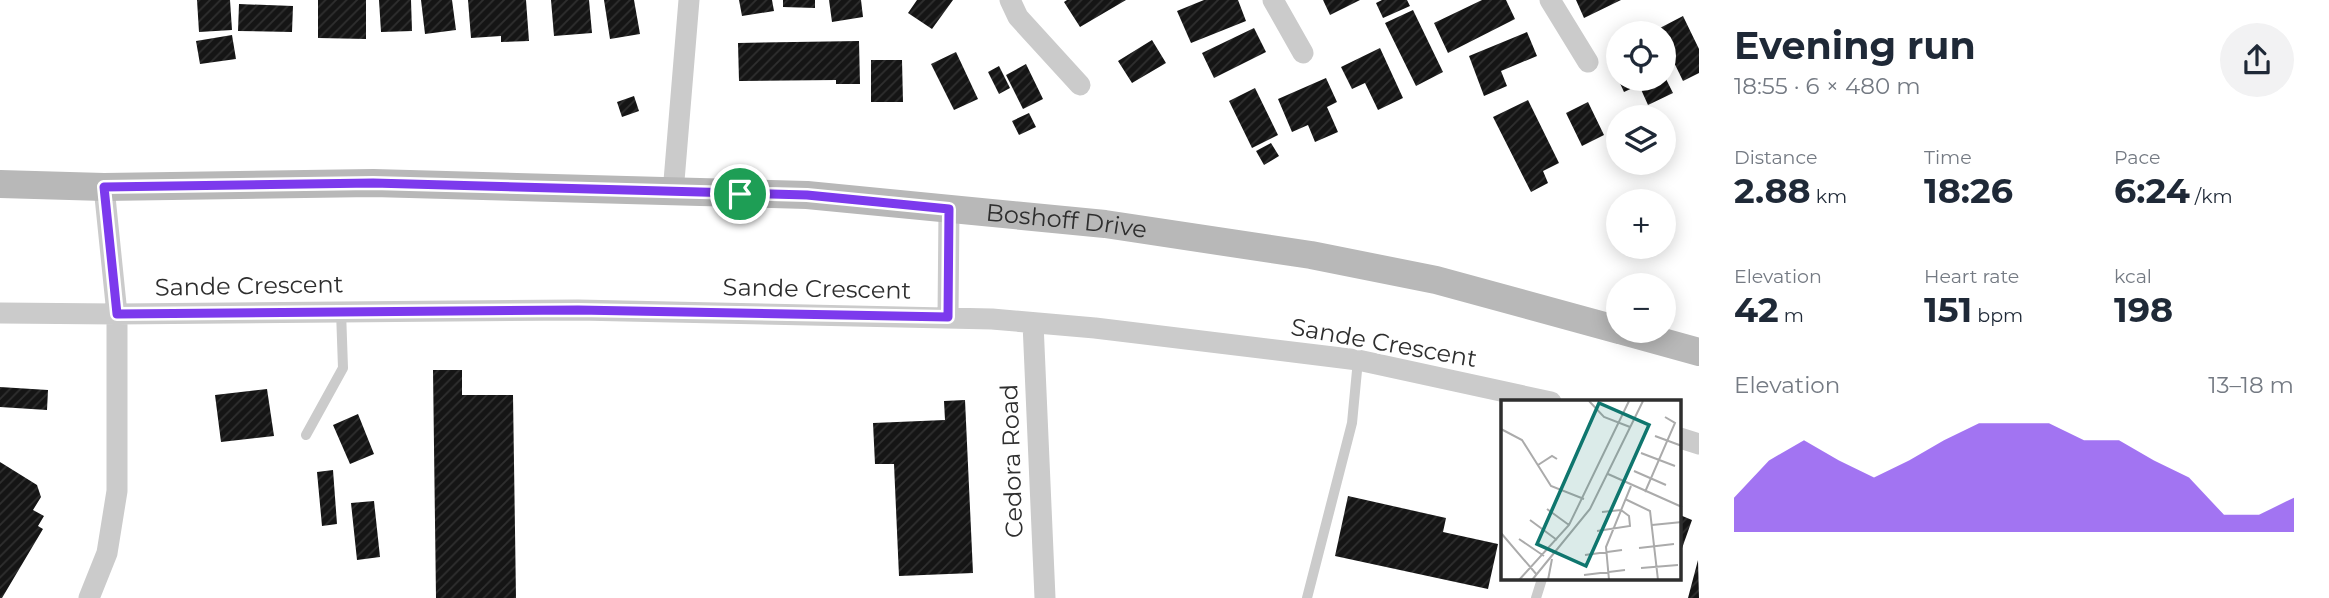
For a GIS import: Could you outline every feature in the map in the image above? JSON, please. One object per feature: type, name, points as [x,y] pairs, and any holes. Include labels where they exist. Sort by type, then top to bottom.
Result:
[{"type":"main road","name":"Boshoff Drive","points":[[0,184],[104,187],[373,183],[807,195],[1105,224],[1311,255],[1436,280],[1606,326]]},
{"type":"main road","name":"Boshoff Drive","points":[[1667,343],[1699,352]]},
{"type":"street","points":[[673,193],[689,0]]},
{"type":"street","points":[[1010,0],[1018,17],[1080,85]]},
{"type":"street","points":[[1273,0],[1303,53]]},
{"type":"street","points":[[1550,0],[1588,62]]},
{"type":"street","points":[[89,598],[107,553],[117,491],[117,314],[104,187]]},
{"type":"street","points":[[948,317],[949,209]]},
{"type":"street","name":"Sande Crescent","points":[[0,313],[578,310],[948,317],[1033,323],[1358,360],[1542,400]]},
{"type":"street","name":"Cedora Road","points":[[1033,323],[1045,598]]},
{"type":"street","points":[[1682,439],[1699,444]]},
{"type":"lane","points":[[306,435],[343,368],[341,311]]},
{"type":"lane","points":[[1307,598],[1352,423],[1358,360]]},
{"type":"lane","points":[[1536,598],[1542,580]]},
{"type":"building","points":[[197,0],[230,0],[232,30],[199,32]]},
{"type":"building","points":[[318,0],[366,0],[366,39],[318,38]]},
{"type":"building","points":[[379,0],[411,0],[412,31],[381,32]]},
{"type":"building","points":[[421,0],[452,0],[456,30],[425,34]]},
{"type":"building","points":[[468,0],[526,0],[529,41],[501,42],[501,36],[471,38]]},
{"type":"building","points":[[551,0],[589,0],[592,33],[554,36]]},
{"type":"building","points":[[604,0],[634,0],[640,34],[610,39]]},
{"type":"building","points":[[739,0],[772,0],[774,11],[742,16]]},
{"type":"building","points":[[783,0],[815,0],[815,8],[783,7]]},
{"type":"building","points":[[829,0],[861,0],[863,17],[832,22]]},
{"type":"building","points":[[917,0],[953,0],[932,29],[908,13]]},
{"type":"building","points":[[1126,0],[1080,27],[1064,2]]},
{"type":"building","points":[[1204,0],[1238,0],[1246,21],[1191,43],[1177,11]]},
{"type":"building","points":[[1323,0],[1360,0],[1330,15]]},
{"type":"building","points":[[1382,0],[1407,0],[1410,6],[1383,18],[1376,3]]},
{"type":"building","points":[[1482,0],[1506,0],[1515,19],[1448,53],[1434,23]]},
{"type":"building","points":[[1576,0],[1621,0],[1584,18]]},
{"type":"building","points":[[239,4],[293,6],[292,32],[238,31]]},
{"type":"building","points":[[1413,10],[1443,72],[1416,86],[1385,23]]},
{"type":"building","points":[[1683,16],[1699,49],[1699,73],[1683,81],[1676,67],[1676,21],[1673,21]]},
{"type":"building","points":[[1254,28],[1266,52],[1214,78],[1202,53]]},
{"type":"building","points":[[1527,32],[1537,56],[1501,71],[1507,86],[1484,96],[1469,56]]},
{"type":"building","points":[[232,35],[236,59],[200,64],[196,41]]},
{"type":"building","points":[[1152,40],[1166,63],[1132,83],[1118,61]]},
{"type":"building","points":[[859,41],[860,84],[836,84],[836,80],[739,81],[738,43]]},
{"type":"building","points":[[1380,48],[1403,98],[1378,110],[1365,83],[1352,89],[1341,67]]},
{"type":"building","points":[[956,52],[978,99],[954,110],[931,64]]},
{"type":"building","points":[[871,60],[902,60],[903,102],[871,102]]},
{"type":"building","points":[[1026,64],[1043,99],[1023,109],[1006,75]]},
{"type":"building","points":[[999,66],[1010,88],[999,94],[988,72]]},
{"type":"building","points":[[1326,78],[1337,102],[1327,107],[1338,132],[1315,142],[1308,125],[1292,132],[1278,99]]},
{"type":"building","points":[[1255,88],[1278,135],[1252,148],[1229,101]]},
{"type":"building","points":[[1642,91],[1672,91],[1673,93],[1648,105]]},
{"type":"building","points":[[634,96],[639,111],[622,117],[617,102]]},
{"type":"building","points":[[1528,100],[1559,163],[1543,171],[1548,183],[1531,192],[1493,117]]},
{"type":"building","points":[[1588,102],[1604,135],[1582,146],[1566,113]]},
{"type":"building","points":[[1029,113],[1036,127],[1019,135],[1012,121]]},
{"type":"building","points":[[1271,143],[1279,156],[1264,165],[1256,151]]},
{"type":"building","points":[[433,370],[462,370],[462,395],[513,395],[516,598],[436,598]]},
{"type":"building","points":[[0,387],[48,390],[47,410],[0,407]]},
{"type":"building","points":[[267,389],[274,436],[221,442],[215,395]]},
{"type":"building","points":[[965,400],[973,573],[899,576],[894,464],[875,464],[873,423],[945,420],[944,401]]},
{"type":"building","points":[[358,414],[374,454],[350,464],[333,425]]},
{"type":"building","points":[[0,462],[37,485],[41,497],[33,510],[44,516],[38,526],[43,529],[2,598],[0,598]]},
{"type":"building","points":[[333,470],[337,524],[322,526],[317,472]]},
{"type":"building","points":[[1348,496],[1446,518],[1443,532],[1498,544],[1488,589],[1335,556]]},
{"type":"building","points":[[374,501],[380,557],[357,560],[351,503]]},
{"type":"building","points":[[1682,516],[1692,520],[1682,548]]},
{"type":"building","points":[[1698,560],[1699,598],[1688,598]]},
{"type":"route","points":[[373,183],[740,194],[807,195],[949,209],[948,317],[578,310],[117,314],[104,187],[373,183]]}]
